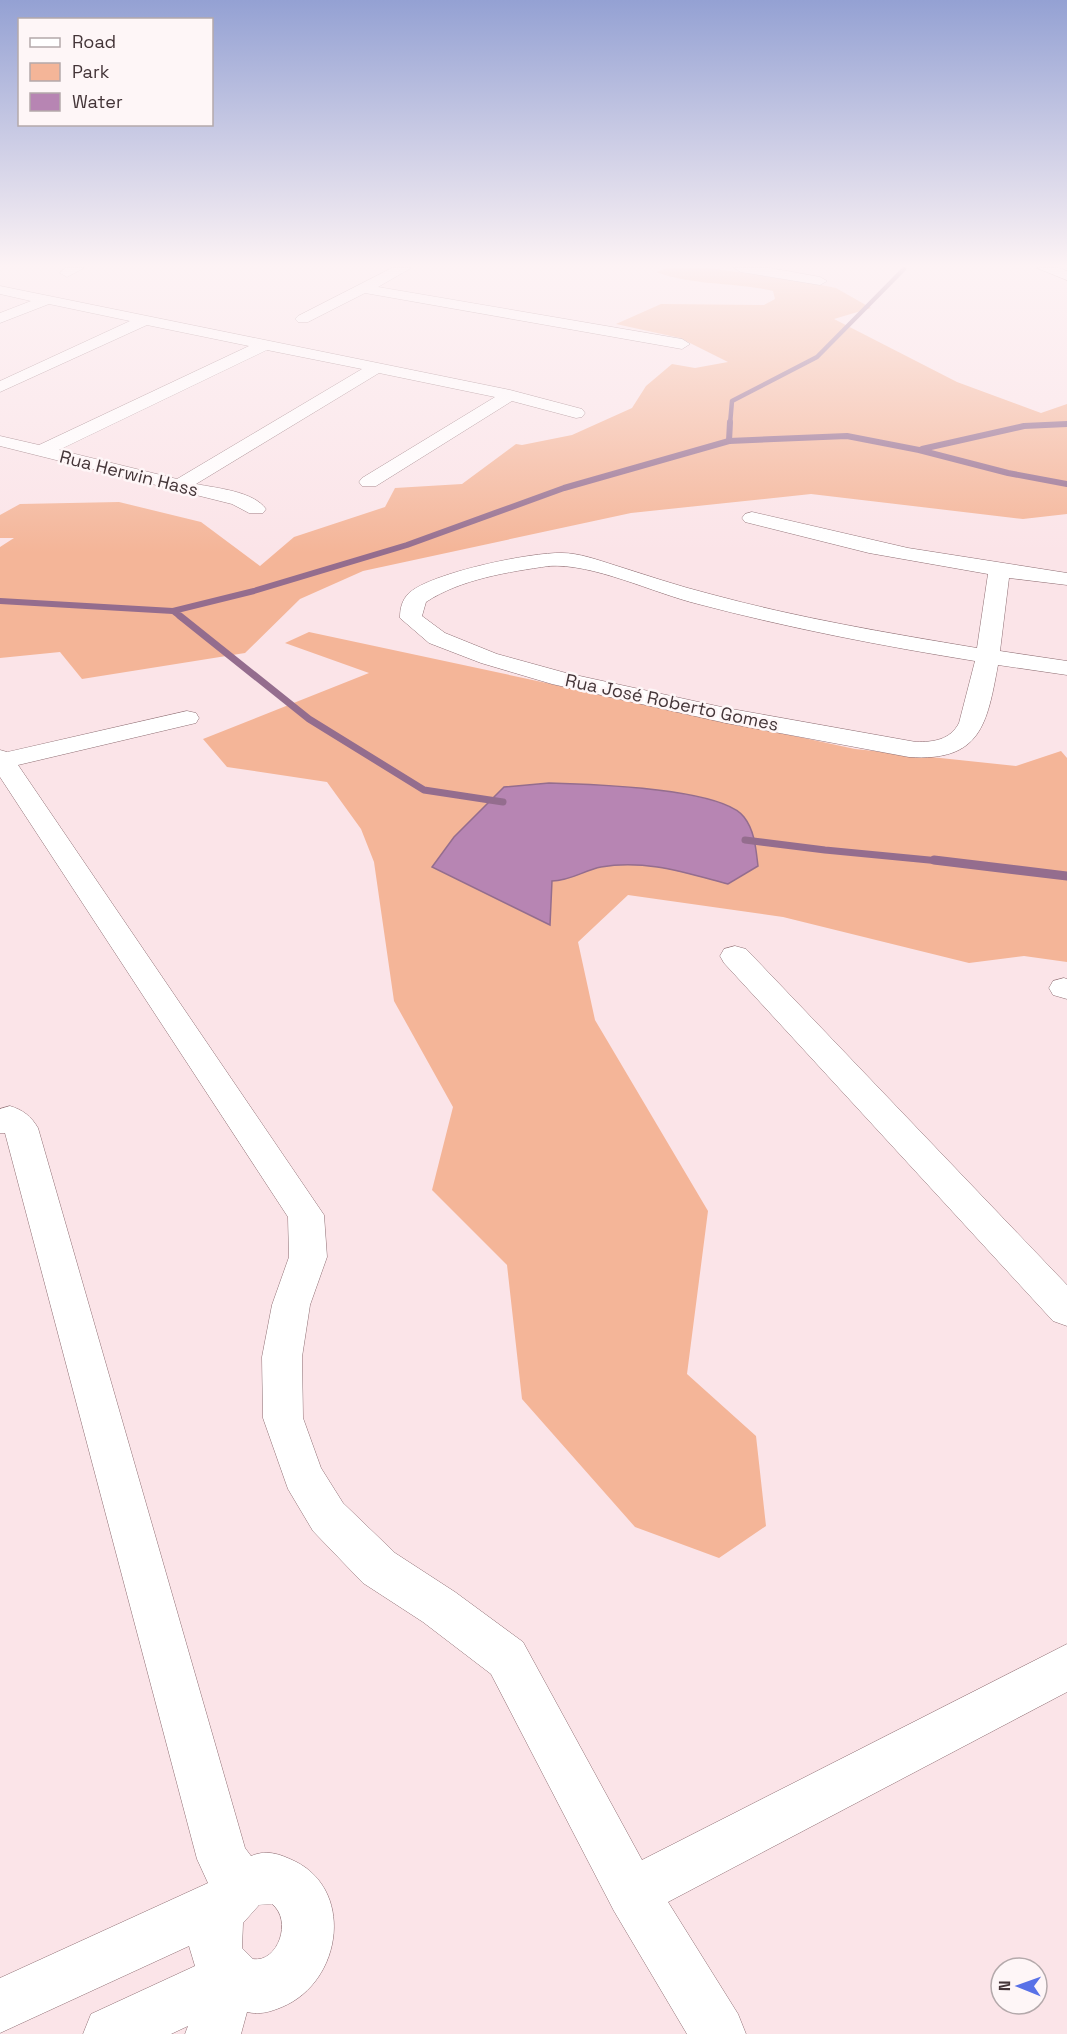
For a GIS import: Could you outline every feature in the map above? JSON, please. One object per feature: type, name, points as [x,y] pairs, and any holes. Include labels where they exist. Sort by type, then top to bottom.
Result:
[{"type":"street","points":[[0,387],[52,363]]},
{"type":"street","points":[[42,451],[226,363]]},
{"type":"street","points":[[351,363],[510,395],[576,413]]},
{"type":"street","points":[[180,485],[376,368]]},
{"type":"street","points":[[369,482],[510,395]]},
{"type":"street","name":"Rua Herwin Hass","points":[[0,441],[239,500],[256,509]]},
{"type":"street","points":[[752,518],[868,548],[999,571],[1067,579]]},
{"type":"street","name":"Rua José Roberto Gomes","points":[[563,559],[592,565],[711,602],[823,628],[987,657],[970,729],[960,740],[945,747],[909,750],[624,695],[567,681],[475,653],[424,631],[411,618],[414,601],[424,592],[440,585],[537,561],[563,559]]},
{"type":"street","points":[[999,571],[987,657],[1067,668]]},
{"type":"street","points":[[187,717],[1,759],[306,1215],[308,1257],[291,1305],[282,1357],[283,1418],[303,1476],[328,1516],[379,1568],[439,1607],[507,1658],[632,1893],[718,2034]]},
{"type":"street","points":[[735,956],[1067,1310]]},
{"type":"street","points":[[0,1121],[10,1118],[21,1128],[233,1895],[216,1922],[214,1942],[218,1963],[230,1977],[246,1986],[266,1985],[284,1976],[299,1961],[308,1941],[310,1920],[304,1900],[292,1887],[276,1879],[258,1879],[233,1895],[0,2006]]},
{"type":"street","points":[[632,1893],[1067,1667]]},
{"type":"street","points":[[111,2034],[230,1977]]},
{"type":"street","points":[[213,2034],[230,1977]]},
{"type":"green space","points":[[723,363],[920,363],[957,382],[1041,413],[1067,404],[1067,514],[1023,519],[811,494],[631,513],[363,571],[300,599],[245,653],[82,679],[60,652],[0,658],[0,547],[14,538],[0,538],[0,515],[20,504],[119,502],[201,522],[260,566],[294,537],[385,507],[395,488],[462,484],[516,444],[522,445],[572,435],[632,408],[646,386],[672,364],[695,368]]},
{"type":"green space","points":[[309,632],[855,749],[1016,766],[1061,751],[1067,758],[1067,962],[1024,956],[969,963],[783,917],[628,895],[578,942],[595,1020],[708,1211],[687,1374],[756,1436],[766,1526],[719,1558],[635,1527],[522,1399],[507,1265],[432,1190],[453,1107],[394,1001],[374,862],[361,829],[327,782],[227,767],[203,739],[369,673],[285,643]]},
{"type":"water","points":[[549,783],[652,790],[682,794],[731,807],[744,817],[751,828],[758,866],[728,884],[649,866],[617,865],[595,868],[565,879],[552,881],[550,925],[432,867],[454,837],[504,787]]},
{"type":"waterway","points":[[730,424],[732,401],[806,363]]},
{"type":"waterway","points":[[729,441],[730,422]]},
{"type":"waterway","points":[[922,449],[1024,426],[1067,424]]},
{"type":"waterway","points":[[729,441],[847,436],[919,450],[1008,473],[1067,484]]},
{"type":"waterway","points":[[173,611],[254,591],[407,545],[564,488],[729,441]]},
{"type":"waterway","points":[[0,601],[173,611]]},
{"type":"waterway","points":[[173,611],[182,618]]},
{"type":"waterway","points":[[180,616],[309,719],[424,790],[503,802]]},
{"type":"waterway","points":[[745,840],[950,862]]},
{"type":"waterway","points":[[934,860],[1067,876]]}]
